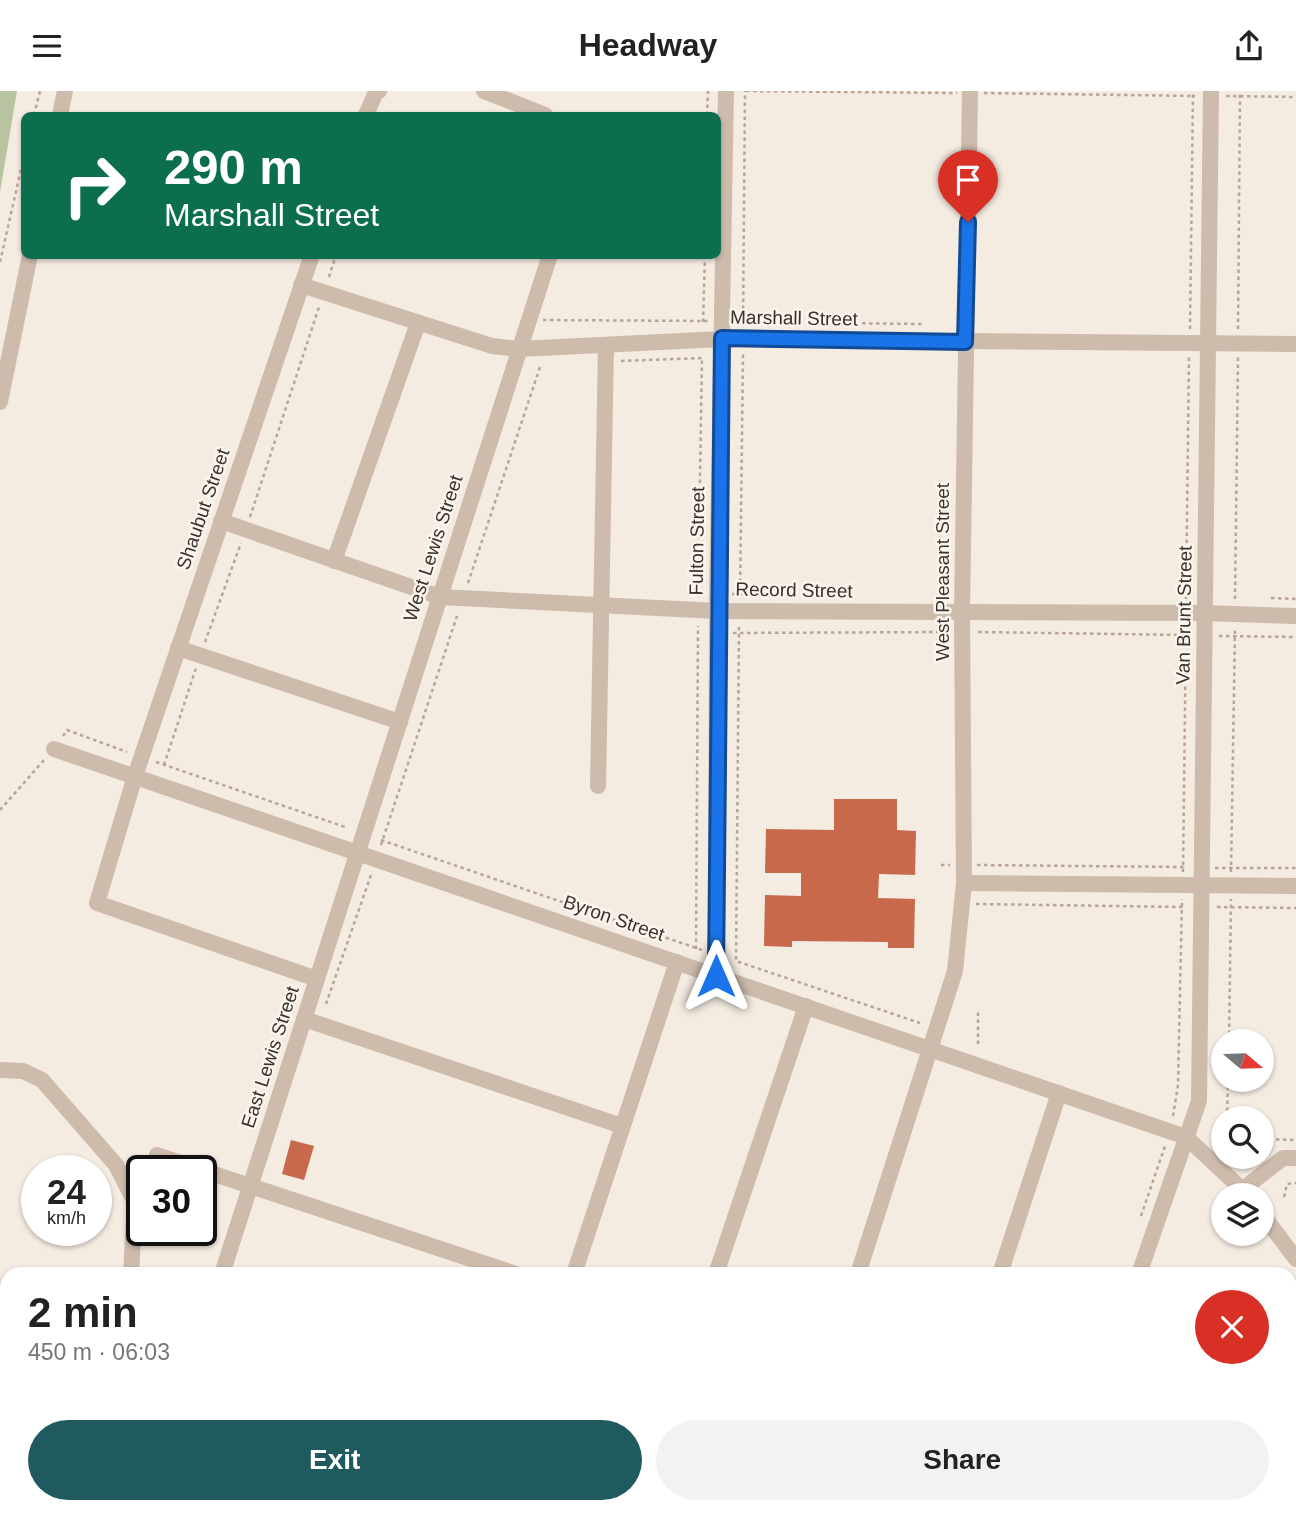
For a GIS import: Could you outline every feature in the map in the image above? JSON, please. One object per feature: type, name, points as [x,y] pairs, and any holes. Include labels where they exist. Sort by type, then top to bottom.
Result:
[{"type":"street","points":[[61,112],[65,91]]},
{"type":"street","points":[[367,112],[377,91]]},
{"type":"street","points":[[484,91],[537,112]]},
{"type":"street","name":"West Pleasant Street","points":[[860,1267],[955,971],[964,883],[962,613],[970,92]]},
{"type":"street","name":"Van Brunt Street","points":[[1141,1267],[1178,1134],[1199,1101],[1211,335],[1211,93]]},
{"type":"street","name":"Fulton Street","points":[[716,976],[721,238],[726,99]]},
{"type":"street","points":[[0,401],[29,259]]},
{"type":"street","name":"Shaubut Street","points":[[311,259],[141,757],[97,903],[317,979]]},
{"type":"street","name":"West Lewis Street","points":[[357,853],[549,259]]},
{"type":"street","name":"Marshall Street","points":[[301,285],[492,346],[519,349],[722,338],[965,342],[1211,335],[1296,344]]},
{"type":"street","points":[[334,561],[418,323]]},
{"type":"street","points":[[598,786],[606,345]]},
{"type":"street","name":"Record Street","points":[[221,521],[440,597],[717,611],[962,613],[1205,605],[1235,606],[1296,616]]},
{"type":"street","points":[[178,648],[400,722]]},
{"type":"street","name":"Byron Street","points":[[54,749],[1178,1134],[1235,1183]]},
{"type":"street","name":"East Lewis Street","points":[[224,1267],[250,1187],[312,1022],[317,979],[357,853]]},
{"type":"street","points":[[964,883],[1296,885]]},
{"type":"street","points":[[576,1267],[677,962]]},
{"type":"street","points":[[718,1267],[806,1006]]},
{"type":"street","points":[[312,1022],[622,1126]]},
{"type":"street","points":[[0,1070],[23,1071],[42,1080],[116,1165],[135,1202],[131,1267]]},
{"type":"street","points":[[1002,1267],[1059,1093]]},
{"type":"street","name":"Byron Street","points":[[1255,1183],[1283,1158],[1296,1158]]},
{"type":"street","points":[[217,1176],[495,1267]]},
{"type":"street","points":[[1274,1230],[1296,1259]]},
{"type":"path","points":[[35,112],[40,91]]},
{"type":"path","points":[[707,112],[708,91]]},
{"type":"path","points":[[745,91],[1211,93],[1296,97]]},
{"type":"path","points":[[1228,1029],[1240,91]]},
{"type":"path","points":[[1139,1224],[1178,1134],[1193,93]]},
{"type":"path","points":[[0,262],[21,169]]},
{"type":"path","points":[[164,765],[246,530],[335,259]]},
{"type":"path","points":[[529,320],[933,324]]},
{"type":"path","points":[[1238,336],[1250,328]]},
{"type":"path","points":[[1190,335],[1211,335]]},
{"type":"path","points":[[606,362],[702,358]]},
{"type":"path","points":[[312,1022],[376,859],[541,363],[554,363]]},
{"type":"path","points":[[698,594],[767,594]]},
{"type":"path","points":[[1186,605],[1235,606],[1247,598]]},
{"type":"path","points":[[1259,598],[1296,599]]},
{"type":"path","points":[[698,633],[962,632],[1296,637]]},
{"type":"path","points":[[0,810],[54,749],[67,730],[736,961]]},
{"type":"path","points":[[941,865],[1296,868]]},
{"type":"path","points":[[962,904],[1296,908]]},
{"type":"path","points":[[978,1010],[978,1044]]},
{"type":"path","points":[[1274,1139],[1296,1140]]},
{"type":"path","points":[[1284,1197],[1287,1184],[1296,1183]]},
{"type":"green space","points":[[0,91],[17,91],[0,192]]},
{"type":"building","points":[[834,799],[897,799],[897,830],[916,831],[915,875],[879,874],[878,898],[915,899],[914,948],[888,948],[888,942],[792,941],[792,947],[764,946],[765,895],[801,896],[801,873],[765,873],[766,829],[834,830]]},
{"type":"building","points":[[291,1140],[314,1146],[304,1180],[282,1174]]},
{"type":"route","points":[[716,976],[717,611],[722,338],[965,342],[968,222]]}]
